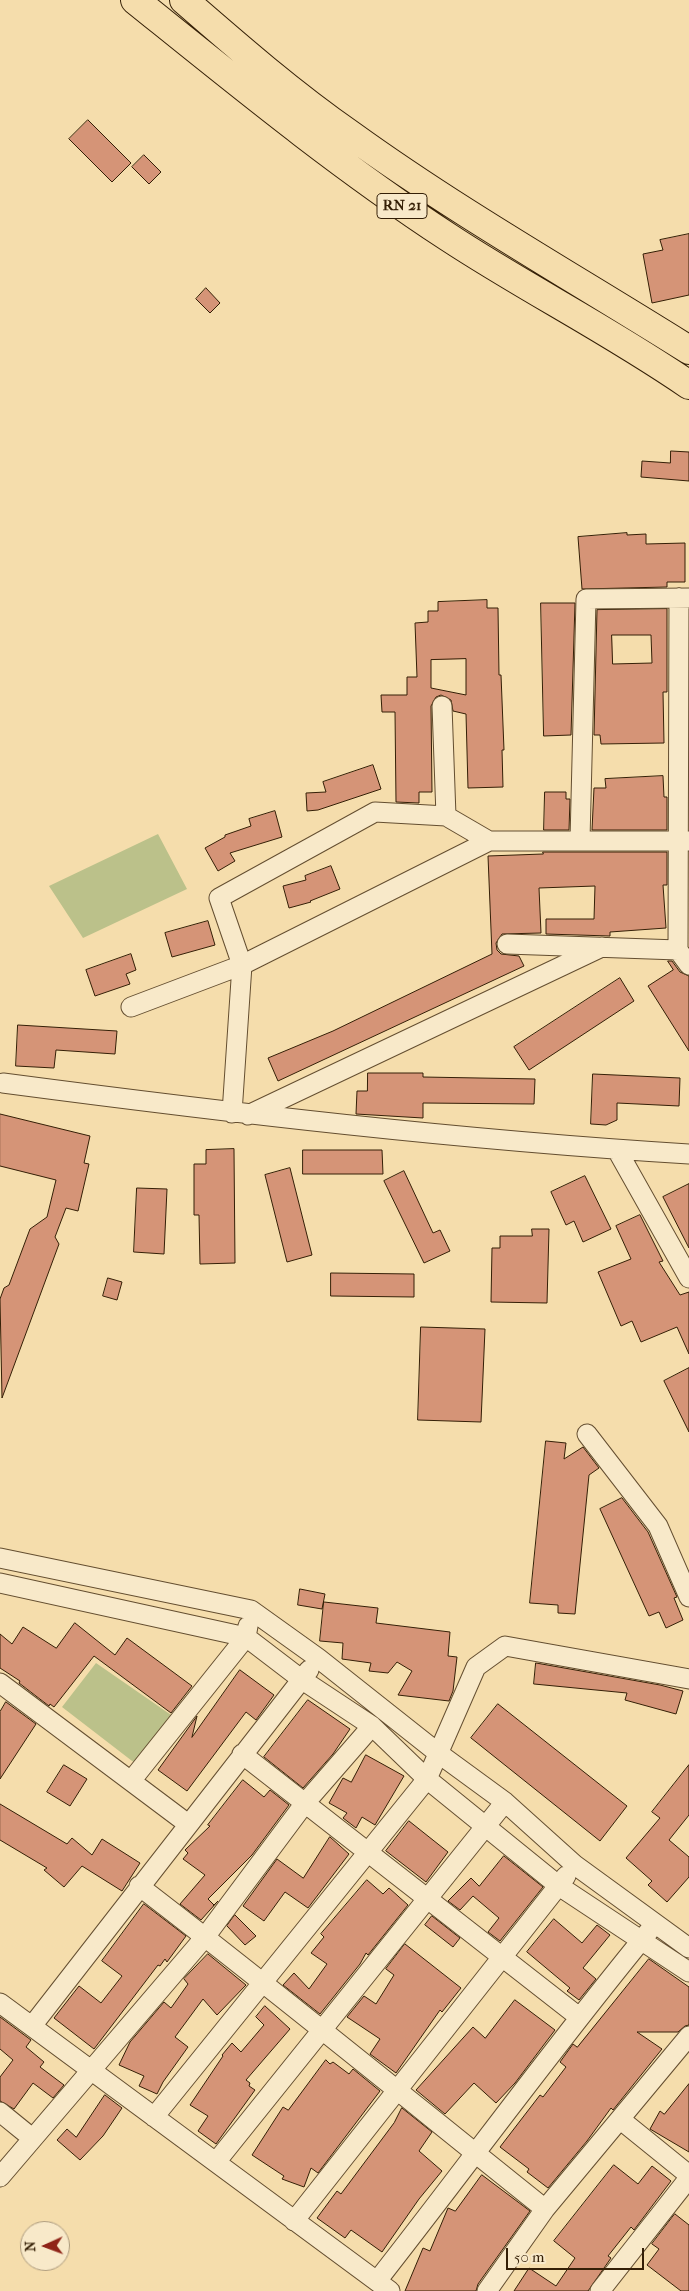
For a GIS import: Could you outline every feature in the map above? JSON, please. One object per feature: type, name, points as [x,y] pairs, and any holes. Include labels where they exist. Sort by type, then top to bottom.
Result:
[{"type":"main road","name":"RN 21","points":[[135,0],[307,138],[382,193],[450,238],[639,350],[689,385]]},
{"type":"main road","name":"RN 21","points":[[184,0],[269,73],[358,140],[443,197],[689,350]]},
{"type":"street","points":[[580,840],[586,599],[684,598],[684,841],[678,950],[689,965]]},
{"type":"street","points":[[442,706],[446,816]]},
{"type":"street","points":[[240,1114],[242,965],[219,898],[375,812],[446,816],[489,841]]},
{"type":"street","points":[[131,1007],[242,965],[489,841],[684,841]]},
{"type":"street","points":[[507,944],[678,950]]},
{"type":"street","points":[[240,1114],[602,947]]},
{"type":"street","points":[[3,1083],[240,1114],[617,1150],[689,1154]]},
{"type":"street","points":[[617,1150],[689,1278]]},
{"type":"street","points":[[587,1434],[658,1526],[689,1598]]},
{"type":"street","points":[[0,1558],[250,1610],[318,1658],[438,1753],[504,1802],[575,1865],[689,1948]]},
{"type":"street","points":[[0,1583],[246,1637],[301,1679],[372,1726],[427,1778],[559,1886],[689,1972]]},
{"type":"street","points":[[132,1782],[246,1637],[250,1610]]},
{"type":"street","points":[[154,2117],[427,1778],[476,1667],[506,1646],[689,1679]]},
{"type":"street","points":[[32,2026],[318,1658]]},
{"type":"street","points":[[0,1683],[188,1824]]},
{"type":"street","points":[[0,2178],[32,2138],[205,1937],[305,1803],[372,1726]]},
{"type":"street","points":[[242,1754],[579,2017]]},
{"type":"street","points":[[216,2162],[504,1802]]},
{"type":"street","points":[[294,2220],[575,1865]]},
{"type":"street","points":[[139,1886],[263,1982],[545,2209]]},
{"type":"street","points":[[0,2003],[383,2286],[476,2154],[579,2017],[654,1924]]},
{"type":"street","points":[[487,2291],[545,2209],[689,2036]]},
{"type":"street","points":[[0,2112],[32,2138]]},
{"type":"street","points":[[600,2291],[689,2177],[620,2120]]},
{"type":"green space","points":[[158,834],[187,889],[83,938],[49,886]]},
{"type":"green space","points":[[96,1663],[174,1717],[136,1764],[62,1707]]},
{"type":"building","points":[[88,120],[131,163],[112,182],[69,139]]},
{"type":"building","points":[[144,155],[161,172],[149,184],[132,167]]},
{"type":"building","points":[[689,234],[689,295],[652,303],[643,254],[663,250],[660,240]]},
{"type":"building","points":[[206,288],[220,303],[210,313],[196,299]]},
{"type":"building","points":[[671,451],[689,452],[689,481],[641,477],[642,461],[670,463]]},
{"type":"building","points":[[627,533],[627,535],[646,534],[646,544],[685,543],[685,582],[667,582],[667,587],[582,589],[578,537]]},
{"type":"building","points":[[487,600],[487,608],[498,608],[499,675],[501,675],[504,750],[502,750],[503,787],[468,788],[466,714],[453,711],[451,700],[441,695],[436,697],[431,706],[432,792],[419,792],[419,803],[396,802],[395,712],[382,712],[381,695],[407,695],[407,677],[417,677],[415,623],[428,622],[428,611],[438,611],[438,602]],"holes":[[[466,659],[466,695],[431,688],[431,660]]]},
{"type":"building","points":[[541,603],[575,603],[571,735],[544,736]]},
{"type":"building","points":[[667,609],[667,692],[663,692],[664,743],[601,744],[600,735],[594,735],[597,610]],"holes":[[[612,635],[651,635],[652,663],[613,664]]]},
{"type":"building","points":[[373,765],[381,789],[318,810],[307,811],[306,793],[326,792],[323,782]]},
{"type":"building","points":[[663,776],[664,797],[667,797],[667,830],[592,830],[594,788],[606,788],[605,779]]},
{"type":"building","points":[[545,792],[566,792],[566,799],[570,799],[569,830],[544,830]]},
{"type":"building","points":[[275,811],[282,837],[230,853],[235,861],[218,871],[205,848],[225,837],[225,835],[251,826],[249,819]]},
{"type":"building","points":[[543,852],[667,852],[667,885],[663,885],[666,928],[610,932],[610,936],[546,934],[546,919],[594,919],[595,886],[539,888],[541,933],[502,934],[496,943],[497,950],[501,954],[519,956],[524,966],[278,1081],[268,1058],[333,1031],[492,954],[488,856],[543,854]]},
{"type":"building","points":[[331,866],[340,889],[311,902],[289,908],[283,886],[306,880],[305,876]]},
{"type":"building","points":[[208,921],[215,945],[172,957],[165,933]]},
{"type":"building","points":[[131,954],[136,970],[126,974],[130,984],[95,996],[86,970]]},
{"type":"building","points":[[668,961],[672,961],[680,972],[689,976],[689,1051],[648,986],[673,970]]},
{"type":"building","points":[[620,978],[634,1001],[529,1070],[514,1047]]},
{"type":"building","points":[[18,1025],[117,1031],[115,1054],[56,1050],[54,1068],[16,1066]]},
{"type":"building","points":[[368,1073],[423,1073],[423,1077],[535,1079],[534,1104],[423,1103],[423,1118],[356,1114],[357,1091],[367,1091]]},
{"type":"building","points":[[593,1074],[680,1078],[679,1106],[617,1103],[617,1120],[606,1125],[591,1124]]},
{"type":"building","points":[[0,1114],[90,1136],[84,1163],[89,1164],[78,1211],[66,1208],[55,1237],[59,1244],[2,1398],[0,1299],[4,1288],[9,1285],[30,1229],[47,1217],[56,1180],[0,1166]]},
{"type":"building","points":[[234,1149],[235,1263],[200,1264],[199,1215],[194,1215],[194,1164],[206,1164],[206,1150]]},
{"type":"building","points":[[303,1150],[382,1150],[383,1174],[303,1174]]},
{"type":"building","points":[[290,1168],[312,1255],[287,1262],[265,1175]]},
{"type":"building","points":[[404,1171],[433,1233],[440,1230],[450,1251],[424,1263],[384,1181]]},
{"type":"building","points":[[585,1176],[611,1229],[583,1242],[574,1221],[566,1225],[551,1192]]},
{"type":"building","points":[[689,1184],[689,1248],[663,1197]]},
{"type":"building","points":[[137,1188],[167,1189],[164,1254],[134,1252]]},
{"type":"building","points":[[640,1215],[663,1261],[659,1262],[680,1295],[689,1292],[689,1354],[677,1327],[641,1342],[632,1321],[621,1326],[598,1272],[631,1259],[616,1226]]},
{"type":"building","points":[[532,1229],[549,1229],[547,1303],[491,1302],[492,1248],[500,1248],[500,1236],[532,1236]]},
{"type":"building","points":[[331,1273],[414,1274],[414,1297],[331,1296]]},
{"type":"building","points":[[108,1278],[122,1282],[117,1300],[103,1296]]},
{"type":"building","points":[[421,1327],[485,1329],[481,1422],[418,1420]]},
{"type":"building","points":[[689,1368],[689,1432],[664,1381]]},
{"type":"building","points":[[546,1441],[566,1443],[564,1459],[583,1447],[599,1468],[589,1475],[575,1614],[558,1613],[558,1605],[530,1603]]},
{"type":"building","points":[[622,1498],[648,1532],[677,1597],[674,1598],[683,1620],[666,1628],[659,1612],[649,1616],[600,1509]]},
{"type":"building","points":[[300,1589],[325,1594],[322,1609],[298,1605]]},
{"type":"building","points":[[324,1602],[378,1608],[376,1623],[450,1632],[448,1656],[457,1657],[453,1691],[449,1701],[398,1695],[412,1671],[397,1662],[388,1673],[369,1671],[371,1663],[342,1659],[343,1643],[320,1641]]},
{"type":"building","points":[[75,1623],[115,1655],[127,1638],[192,1686],[171,1713],[94,1656],[54,1707],[50,1704],[49,1706],[19,1683],[20,1681],[0,1668],[0,1634],[12,1644],[23,1627],[56,1648]]},
{"type":"building","points":[[536,1663],[660,1685],[683,1691],[676,1714],[625,1700],[627,1693],[534,1684]]},
{"type":"building","points":[[240,1670],[274,1695],[256,1720],[246,1712],[187,1791],[158,1770],[197,1716],[192,1737]]},
{"type":"building","points":[[308,1700],[350,1729],[333,1754],[303,1788],[264,1757]]},
{"type":"building","points":[[6,1702],[36,1724],[0,1779],[0,1712]]},
{"type":"building","points":[[498,1704],[627,1806],[600,1841],[471,1738]]},
{"type":"building","points":[[366,1755],[404,1776],[375,1825],[362,1817],[356,1828],[343,1818],[347,1813],[329,1803],[343,1778],[351,1782]]},
{"type":"building","points":[[64,1765],[87,1779],[70,1806],[47,1792]]},
{"type":"building","points":[[689,1765],[689,1815],[669,1840],[689,1857],[689,1877],[667,1902],[648,1885],[652,1881],[626,1858],[660,1818],[652,1812]]},
{"type":"building","points":[[243,1780],[264,1797],[270,1790],[289,1805],[252,1855],[208,1899],[214,1905],[218,1901],[201,1920],[180,1904],[205,1875],[183,1859],[188,1853],[185,1850],[210,1826],[208,1825]]},
{"type":"building","points":[[0,1804],[67,1844],[72,1838],[92,1855],[102,1839],[140,1863],[122,1891],[82,1866],[64,1887],[44,1870],[47,1868],[0,1840]]},
{"type":"building","points":[[409,1821],[448,1852],[426,1882],[386,1851]]},
{"type":"building","points":[[330,1837],[349,1854],[308,1908],[285,1892],[264,1921],[243,1906],[277,1859],[303,1878]]},
{"type":"building","points":[[504,1856],[543,1887],[500,1941],[488,1932],[499,1918],[473,1896],[460,1910],[448,1901],[471,1878],[479,1886]]},
{"type":"building","points":[[367,1880],[383,1894],[389,1888],[408,1905],[368,1955],[366,1953],[360,1964],[320,2014],[283,1985],[294,1973],[309,1989],[327,1964],[311,1953],[324,1937],[321,1934]]},
{"type":"building","points":[[144,1904],[186,1936],[167,1962],[165,1959],[160,1966],[158,1965],[94,2049],[54,2018],[79,1986],[101,2003],[122,1976],[102,1961]]},
{"type":"building","points":[[235,1915],[256,1936],[245,1945],[227,1926]]},
{"type":"building","points":[[432,1916],[460,1938],[453,1947],[425,1925]]},
{"type":"building","points":[[554,1919],[582,1943],[597,1925],[610,1935],[583,1968],[596,1979],[579,2000],[567,1991],[570,1988],[527,1952]]},
{"type":"building","points":[[405,1944],[461,1988],[442,2012],[440,2010],[396,2073],[370,2054],[380,2039],[347,2017],[364,1996],[376,2004],[394,1975],[386,1969]]},
{"type":"building","points":[[208,1954],[246,1985],[217,2015],[203,1999],[175,2037],[188,2047],[163,2082],[157,2094],[139,2086],[144,2076],[119,2065],[130,2042],[164,2002],[171,2008],[188,1984],[184,1979]]},
{"type":"building","points":[[649,1959],[689,1987],[689,2025],[678,2032],[637,2032],[662,2049],[613,2110],[611,2108],[587,2141],[548,2188],[527,2172],[529,2169],[500,2147],[540,2095],[543,2097],[566,2067],[560,2062],[573,2044],[577,2047]]},
{"type":"building","points":[[515,2000],[555,2030],[515,2083],[496,2103],[474,2083],[445,2114],[416,2090],[473,2027],[485,2038]]},
{"type":"building","points":[[265,2006],[290,2029],[246,2080],[250,2083],[249,2086],[255,2090],[216,2144],[198,2131],[208,2116],[190,2105],[222,2055],[232,2043],[241,2052],[264,2025],[256,2017]]},
{"type":"building","points":[[0,2017],[31,2040],[26,2047],[44,2062],[40,2067],[64,2085],[53,2098],[33,2083],[14,2109],[0,2101],[0,2077],[13,2060],[0,2049]]},
{"type":"building","points":[[326,2060],[330,2064],[333,2062],[349,2074],[353,2069],[380,2091],[318,2173],[311,2168],[304,2187],[282,2179],[284,2176],[252,2155],[283,2107],[288,2110]]},
{"type":"building","points":[[689,2084],[689,2152],[650,2129],[660,2111],[664,2114]]},
{"type":"building","points":[[105,2095],[122,2108],[103,2136],[80,2160],[57,2140],[67,2129],[76,2137]]},
{"type":"building","points":[[402,2108],[432,2132],[419,2151],[442,2171],[419,2199],[382,2252],[351,2230],[345,2238],[317,2218],[337,2191],[341,2194],[394,2123]]},
{"type":"building","points":[[614,2165],[638,2184],[652,2166],[671,2181],[634,2230],[631,2227],[608,2256],[611,2258],[588,2291],[514,2291],[529,2268],[556,2286],[575,2258],[554,2241]]},
{"type":"building","points":[[482,2175],[530,2211],[478,2284],[476,2291],[405,2291],[423,2248],[430,2251],[448,2208],[455,2211]]},
{"type":"building","points":[[675,2214],[689,2225],[689,2291],[681,2291],[647,2265],[659,2249],[652,2244]]}]
